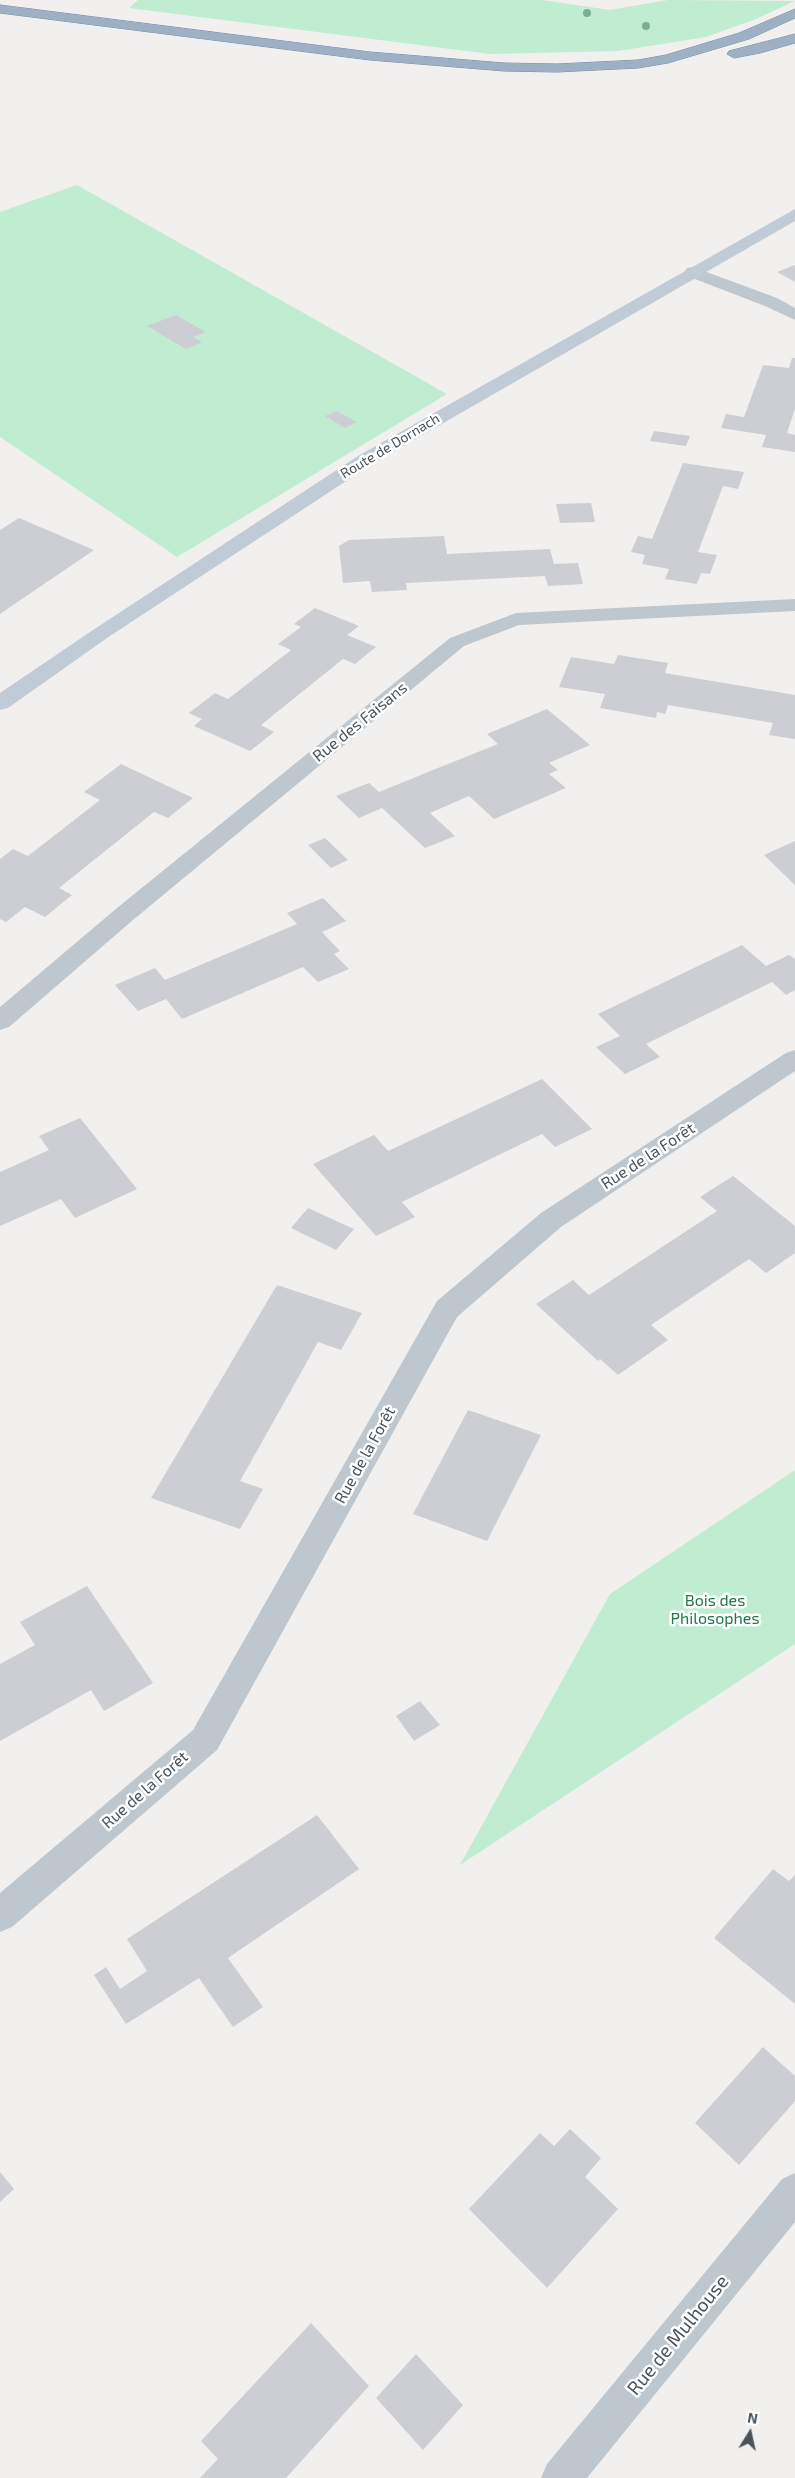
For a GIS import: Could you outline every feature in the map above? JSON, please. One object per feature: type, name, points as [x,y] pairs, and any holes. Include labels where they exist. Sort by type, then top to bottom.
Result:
[{"type":"highway","points":[[0,9],[370,56],[504,67],[598,68],[668,59],[712,58],[755,50],[795,38]]},
{"type":"highway","points":[[668,59],[744,36],[795,13]]},
{"type":"main road","name":"Route de Dornach","points":[[0,703],[100,634],[365,460],[795,214]]},
{"type":"street","points":[[693,272],[771,302],[795,315]]},
{"type":"street","name":"Rue des Faisans","points":[[0,1021],[125,914],[457,642],[516,619],[795,605]]},
{"type":"street","name":"Rue de la Forêt","points":[[0,1915],[205,1740],[447,1308],[551,1220],[795,1059]]},
{"type":"street","name":"Rue de Mulhouse","points":[[561,2478],[795,2192]]},
{"type":"green space","points":[[138,0],[542,0],[610,10],[668,0],[795,1],[756,19],[706,37],[618,51],[490,54],[129,8]]},
{"type":"green space","points":[[77,185],[447,394],[177,557],[0,437],[0,212]]},
{"type":"green space","name":"Bois des Philosophes","points":[[795,1470],[795,1644],[460,1865],[610,1594]]},
{"type":"building","points":[[795,265],[795,282],[777,272]]},
{"type":"building","points":[[176,315],[206,332],[193,337],[202,342],[186,349],[147,326]]},
{"type":"building","points":[[792,358],[795,358],[795,409],[787,433],[795,435],[795,452],[762,447],[766,435],[721,428],[726,414],[744,417],[763,365],[789,368]]},
{"type":"building","points":[[337,411],[357,422],[345,428],[325,416]]},
{"type":"building","points":[[654,431],[690,436],[686,446],[650,441]]},
{"type":"building","points":[[683,463],[744,472],[738,489],[723,486],[698,552],[717,555],[710,574],[701,573],[697,584],[665,579],[669,569],[642,564],[645,555],[631,552],[638,536],[652,539]]},
{"type":"building","points":[[591,503],[595,522],[560,523],[556,504]]},
{"type":"building","points":[[19,518],[94,550],[0,614],[0,530]]},
{"type":"building","points":[[444,536],[447,554],[550,549],[554,564],[578,563],[583,584],[548,586],[545,576],[406,583],[407,590],[372,592],[370,581],[343,583],[339,546],[349,540]]},
{"type":"building","points":[[315,608],[359,626],[347,635],[376,647],[355,664],[343,659],[261,725],[274,732],[250,751],[194,726],[202,719],[189,713],[215,693],[228,699],[291,650],[278,644],[301,627],[294,624]]},
{"type":"building","points":[[618,655],[668,663],[665,673],[795,695],[795,739],[769,735],[773,723],[668,705],[665,714],[657,712],[656,718],[600,708],[605,694],[559,687],[571,657],[614,664]]},
{"type":"building","points":[[547,709],[590,745],[549,763],[558,770],[549,774],[566,788],[494,819],[469,796],[430,813],[455,836],[425,848],[382,808],[359,818],[336,796],[369,783],[379,792],[498,744],[487,734]]},
{"type":"building","points":[[121,764],[193,798],[168,818],[154,812],[59,888],[72,895],[45,917],[25,907],[6,922],[0,919],[0,859],[13,849],[28,856],[100,800],[84,792]]},
{"type":"building","points":[[325,838],[348,860],[331,868],[308,845]]},
{"type":"building","points":[[795,841],[795,885],[764,855]]},
{"type":"building","points":[[323,898],[346,921],[322,932],[340,951],[334,954],[349,969],[318,982],[303,967],[182,1019],[166,999],[138,1011],[115,985],[155,968],[165,980],[297,924],[287,913]]},
{"type":"building","points":[[742,945],[766,966],[789,955],[795,959],[795,990],[786,995],[772,982],[646,1044],[660,1057],[625,1074],[596,1047],[620,1036],[598,1014]]},
{"type":"building","points":[[542,1079],[592,1129],[555,1147],[542,1134],[402,1202],[415,1217],[376,1236],[313,1164],[374,1135],[388,1151]]},
{"type":"building","points":[[80,1118],[137,1189],[75,1218],[61,1199],[0,1226],[0,1172],[49,1150],[39,1136]]},
{"type":"building","points":[[733,1176],[795,1226],[795,1253],[766,1273],[749,1259],[651,1325],[668,1340],[618,1375],[600,1359],[598,1361],[536,1304],[573,1280],[589,1295],[717,1211],[700,1197]]},
{"type":"building","points":[[308,1208],[354,1229],[336,1250],[291,1228]]},
{"type":"building","points":[[277,1285],[362,1313],[341,1350],[318,1342],[240,1481],[263,1489],[240,1529],[151,1498]]},
{"type":"building","points":[[468,1410],[541,1435],[487,1541],[413,1514]]},
{"type":"building","points":[[87,1586],[153,1683],[104,1711],[91,1690],[0,1741],[0,1664],[35,1645],[20,1622]]},
{"type":"building","points":[[420,1701],[440,1725],[414,1741],[396,1716]]},
{"type":"building","points":[[317,1815],[359,1869],[228,1958],[263,2007],[233,2027],[199,1978],[126,2024],[94,1975],[106,1967],[120,1989],[147,1971],[127,1939]]},
{"type":"building","points":[[773,1869],[789,1881],[795,1875],[795,2004],[714,1938]]},
{"type":"building","points":[[763,2047],[795,2076],[795,2101],[739,2165],[695,2123]]},
{"type":"building","points":[[570,2129],[601,2158],[585,2177],[618,2209],[547,2288],[469,2209],[540,2133],[554,2146]]},
{"type":"building","points":[[0,2172],[14,2189],[0,2202]]},
{"type":"building","points":[[311,2323],[369,2386],[286,2478],[200,2478],[218,2459],[201,2441]]},
{"type":"building","points":[[416,2354],[463,2405],[423,2450],[376,2398]]}]
